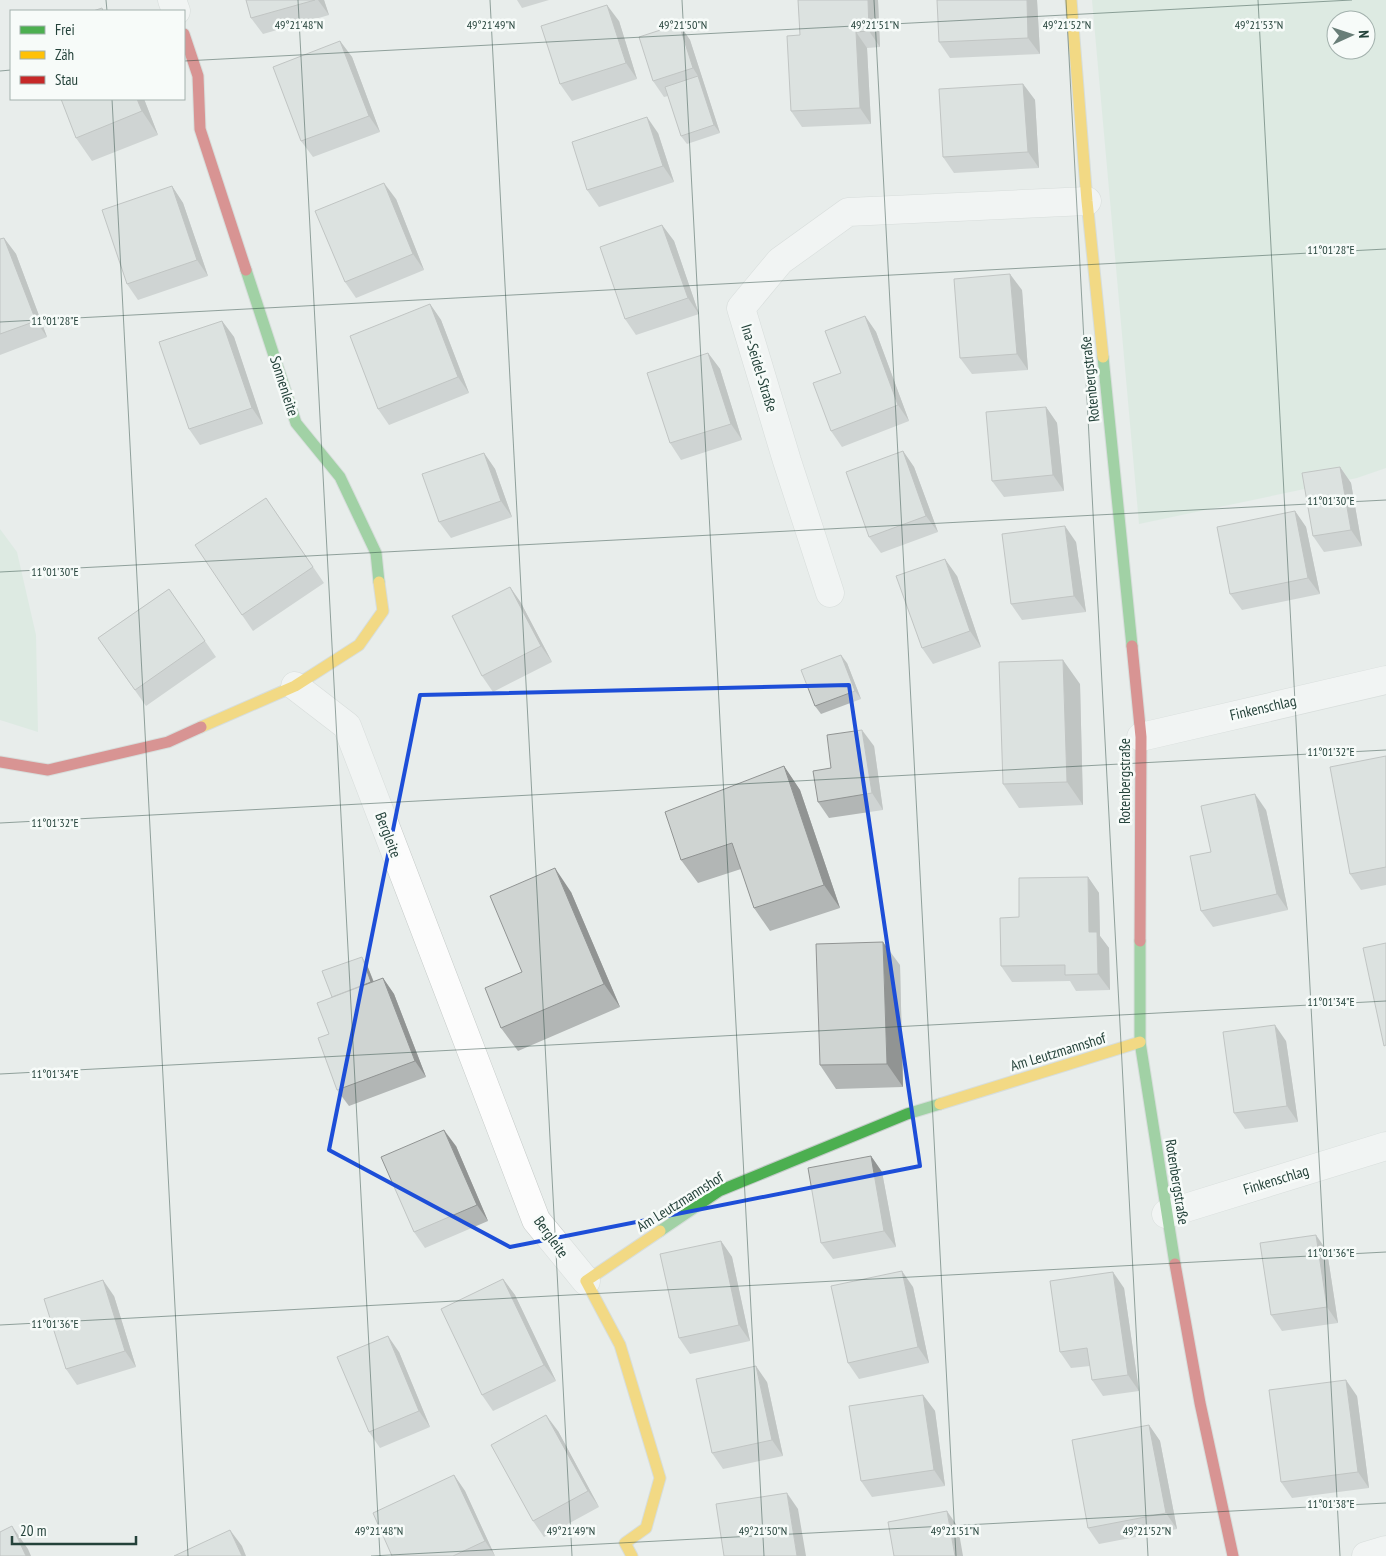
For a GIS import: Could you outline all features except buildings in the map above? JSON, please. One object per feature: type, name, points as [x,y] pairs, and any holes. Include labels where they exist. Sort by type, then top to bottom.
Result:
[{"type":"street","name":"Rotenbergstraße","points":[[1071,0],[1087,201],[1140,737],[1140,1042],[1166,1214],[1200,1403],[1233,1556]]},
{"type":"street","name":"Sonnenleite","points":[[185,37],[198,76],[200,130],[296,423],[340,477],[376,553],[383,611],[359,645],[295,686]]},
{"type":"street","name":"Ina-Seidel-Straße","points":[[830,593],[787,461],[741,308],[780,261],[848,212],[1087,201]]},
{"type":"street","name":"Finkenschlag","points":[[1140,737],[1386,680]]},
{"type":"street","points":[[0,762],[48,770],[168,742],[295,686]]},
{"type":"street","name":"Bergleite","points":[[295,686],[346,726],[536,1220],[586,1282]]},
{"type":"street","name":"Am Leutzmannshof","points":[[586,1282],[718,1191],[907,1114],[1140,1042]]},
{"type":"street","name":"Finkenschlag","points":[[1166,1214],[1386,1146]]},
{"type":"street","points":[[586,1282],[620,1345],[660,1478],[646,1528],[625,1542],[632,1556]]},
{"type":"street","points":[[1366,1556],[1386,1550]]},
{"type":"highlighted area","points":[[849,685],[920,1166],[510,1247],[329,1150],[420,695]]},
{"type":"green space","points":[[1092,0],[1386,0],[1386,468],[1357,478],[1139,524]]},
{"type":"green space","points":[[0,529],[17,552],[36,635],[38,732],[0,720]]},
{"type":"traffic: fast","points":[[246,270],[296,423],[340,477],[376,553],[379,582]]},
{"type":"traffic: fast","points":[[1103,357],[1132,646]]},
{"type":"traffic: fast","points":[[1140,941],[1140,1042],[1175,1264]]},
{"type":"traffic: fast","points":[[660,1231],[719,1191],[907,1114],[940,1104]]},
{"type":"traffic: slow","points":[[1071,0],[1087,201],[1103,357]]},
{"type":"traffic: slow","points":[[201,727],[295,686],[359,645],[383,611],[379,582]]},
{"type":"traffic: slow","points":[[940,1104],[1140,1042]]},
{"type":"traffic: slow","points":[[632,1556],[625,1543],[646,1528],[660,1478],[620,1345],[586,1281],[660,1231]]},
{"type":"traffic: jam","points":[[185,37],[198,76],[200,129],[246,270]]},
{"type":"traffic: jam","points":[[1132,646],[1141,737],[1140,941]]},
{"type":"traffic: jam","points":[[0,762],[48,770],[168,742],[201,727]]},
{"type":"traffic: jam","points":[[1175,1264],[1200,1403],[1233,1556]]}]
